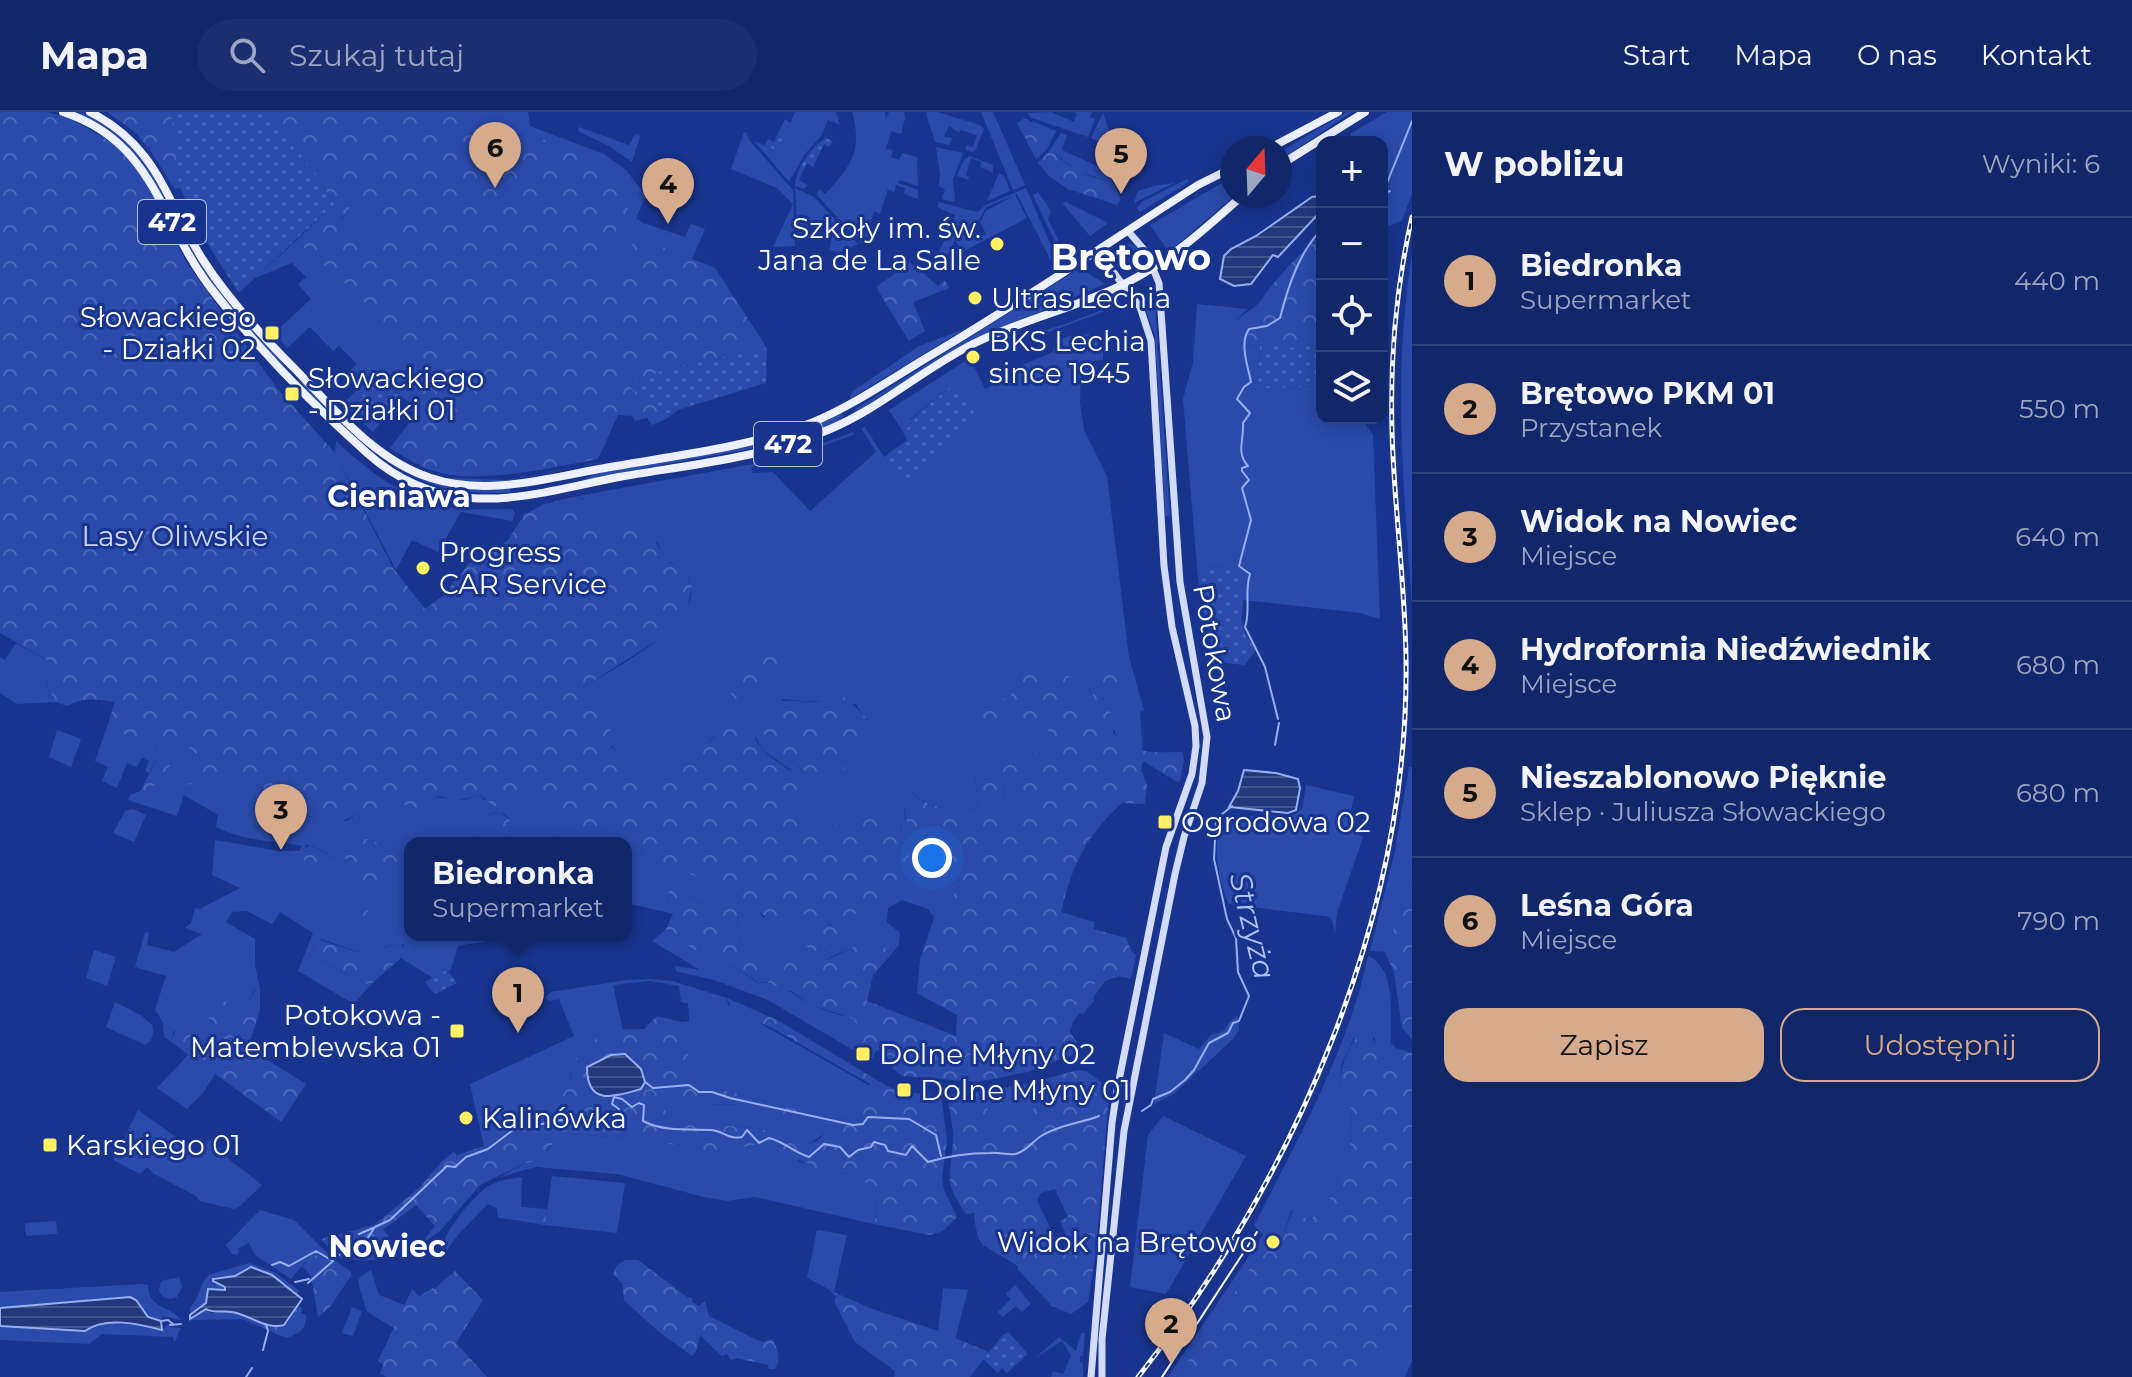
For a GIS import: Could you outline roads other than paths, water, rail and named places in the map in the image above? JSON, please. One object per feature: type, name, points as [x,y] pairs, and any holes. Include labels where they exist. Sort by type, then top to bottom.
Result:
[{"type":"main road","name":"472","points":[[63,112],[115,139],[138,162],[206,281],[268,355],[333,420],[371,457],[395,474],[422,487],[458,497],[521,495],[762,451],[801,440],[852,419],[977,342],[1124,284],[1154,268],[1228,208]]},
{"type":"main road","name":"472","points":[[90,112],[110,123],[140,150],[165,187],[209,269],[256,327],[367,440],[392,459],[429,478],[481,487],[520,483],[727,445],[795,429],[845,407],[988,322],[1198,185],[1220,174]]},
{"type":"main road","points":[[1292,136],[1338,112]]},
{"type":"main road","points":[[1292,158],[1365,112]]},
{"type":"main road","points":[[1128,231],[1146,252],[1154,268]]},
{"type":"main road","name":"Potokowa","points":[[1091,1377],[1112,1123],[1166,847],[1188,789],[1195,763],[1196,737],[1172,627],[1161,521],[1151,341],[1140,307],[1097,251]]},
{"type":"main road","name":"Potokowa","points":[[1102,1377],[1102,1339],[1124,1131],[1181,846],[1205,768],[1206,726],[1182,602],[1160,297],[1154,268]]},
{"type":"main road","points":[[1161,521],[1175,521]]},
{"type":"main road","points":[[1188,789],[1200,792]]},
{"type":"main road","points":[[1141,969],[1155,972]]},
{"type":"waterway","points":[[1388,181],[1412,121]]},
{"type":"waterway","name":"Strzyża","points":[[1278,719],[1265,667],[1245,627],[1250,574],[1239,566],[1251,520],[1242,488],[1249,480],[1242,471],[1248,466],[1241,446],[1243,423],[1250,413],[1237,399],[1251,382],[1245,355],[1246,335],[1249,329],[1267,326],[1280,318],[1301,259],[1316,236]]},
{"type":"waterway","name":"Strzyża","points":[[1275,745],[1279,723]]},
{"type":"waterway","name":"Strzyża","points":[[1142,1111],[1151,1105],[1153,1099],[1170,1092],[1185,1080],[1209,1043],[1228,1033],[1233,1023],[1239,1021],[1249,996],[1238,972],[1236,938],[1227,919],[1214,859],[1216,819],[1232,806]]},
{"type":"waterway","points":[[645,1082],[653,1088],[689,1085],[699,1092],[712,1092],[853,1125],[863,1124],[868,1117],[909,1119],[936,1135],[941,1156]]},
{"type":"waterway","name":"Strzyża","points":[[339,1255],[367,1239],[375,1227],[390,1220],[447,1166],[455,1167],[466,1157],[488,1149],[513,1130],[561,1120],[600,1123],[605,1115],[618,1112],[619,1109],[612,1104],[614,1097],[632,1107],[639,1103],[644,1105],[643,1121],[660,1127],[712,1130],[737,1138],[747,1130],[759,1143],[769,1138],[809,1157],[824,1144],[840,1147],[849,1157],[858,1150],[871,1147],[874,1142],[885,1145],[888,1151],[906,1155],[912,1146],[928,1162],[967,1154],[1015,1154],[1048,1132],[1099,1116]]},
{"type":"waterway","points":[[359,1234],[373,1228]]},
{"type":"waterway","points":[[272,1265],[280,1262],[289,1266],[316,1251],[333,1261],[308,1283]]},
{"type":"waterway","points":[[295,1282],[309,1279]]},
{"type":"waterway","points":[[161,1321],[168,1320],[173,1324]]},
{"type":"waterway","name":"Strzyża","points":[[170,1325],[181,1324]]},
{"type":"waterway","points":[[263,1350],[268,1331],[266,1324]]},
{"type":"waterway","points":[[246,1377],[252,1368]]},
{"type":"tram line","points":[[1162,1377],[1257,1232]]},
{"type":"railway","points":[[1138,1377],[1195,1300],[1247,1217],[1293,1130],[1332,1039],[1364,946],[1388,851],[1402,755],[1406,658],[1393,459],[1392,377],[1398,296],[1412,217]]},
{"type":"place","name":"Leśna Góra","points":[[495,188]]},
{"type":"place","name":"Nieszablonowo Pięknie","points":[[1121,194]]},
{"type":"place","name":"Hydrofornia Niedźwiednik","points":[[668,224]]},
{"type":"place","name":"Szkoły im. św. Jana de La Salle","points":[[997,244]]},
{"type":"place","name":"Ultras Lechia","points":[[975,298]]},
{"type":"place","name":"Słowackiego - Działki 02","points":[[272,333]]},
{"type":"place","name":"BKS Lechia since 1945","points":[[973,357]]},
{"type":"place","name":"Słowackiego - Działki 01","points":[[292,394]]},
{"type":"place","name":"Progress CAR Service","points":[[423,568]]},
{"type":"place","name":"Ogrodowa 02","points":[[1165,822]]},
{"type":"place","name":"Widok na Nowiec","points":[[281,850]]},
{"type":"place","name":"Potokowa - Matemblewska 01","points":[[457,1031]]},
{"type":"place","name":"Biedronka","points":[[518,1033]]},
{"type":"place","name":"Dolne Młyny 02","points":[[863,1054]]},
{"type":"place","name":"Dolne Młyny 01","points":[[904,1090]]},
{"type":"place","name":"Kalinówka","points":[[466,1118]]},
{"type":"place","name":"Karskiego 01","points":[[50,1145]]},
{"type":"place","name":"Widok na Brętowo","points":[[1273,1242]]},
{"type":"place","name":"Brętowo PKM 01","points":[[1171,1364]]},
{"type":"district","name":"Brętowo","points":[[1131,257]]},
{"type":"district","name":"Cieniawa","points":[[399,497]]},
{"type":"district","name":"Nowiec","points":[[387,1247]]},
{"type":"park label","name":"Lasy Oliwskie","points":[[175,536]]}]
